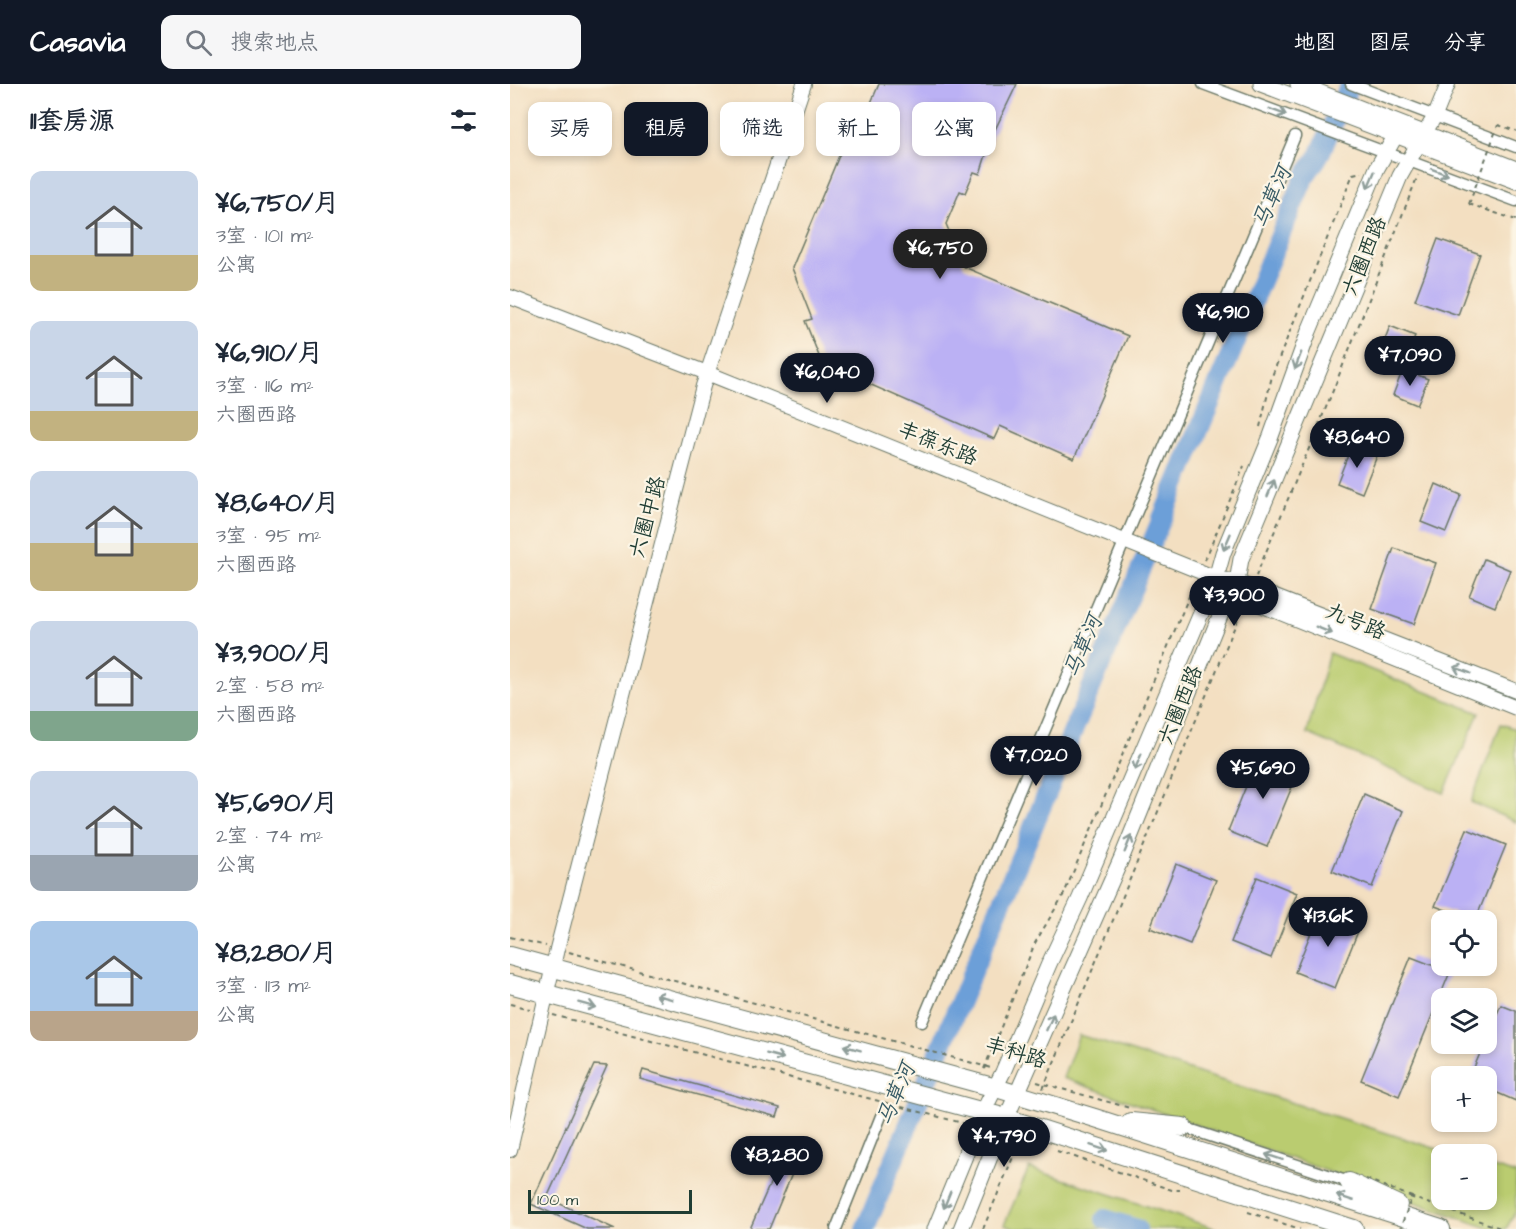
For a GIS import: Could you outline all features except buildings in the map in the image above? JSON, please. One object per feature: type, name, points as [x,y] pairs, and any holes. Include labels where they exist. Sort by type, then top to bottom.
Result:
[{"type":"main road","points":[[1261,84],[1322,100],[1356,112],[1516,180]]},
{"type":"main road","points":[[1298,84],[1322,100]]},
{"type":"main road","points":[[1356,112],[1396,135],[1420,138],[1516,170]]},
{"type":"main road","name":"六圈西路","points":[[935,1229],[972,1117],[1000,1080],[1049,964],[1080,898],[1216,578],[1223,553],[1271,436],[1309,331],[1377,168],[1396,135]]},
{"type":"main road","name":"六圈西路","points":[[961,1229],[1003,1125],[1241,590],[1241,559],[1414,163],[1420,138]]},
{"type":"main road","name":"丰科路","points":[[510,956],[555,957],[954,1077],[978,1083],[1000,1080],[1017,1095],[1435,1227]]},
{"type":"main road","points":[[510,984],[942,1101],[972,1117],[1354,1229]]},
{"type":"main road","points":[[1095,1118],[1183,1127]]},
{"type":"main road","points":[[1357,1180],[1435,1227]]},
{"type":"street","name":"六圈中路","points":[[510,1150],[555,957],[707,373],[804,84]]},
{"type":"street","points":[[1203,84],[1516,201]]},
{"type":"street","points":[[1352,84],[1516,147]]},
{"type":"street","name":"六圈西路","points":[[1420,138],[1435,116],[1448,84]]},
{"type":"street","points":[[921,1022],[1128,542],[1295,136]]},
{"type":"street","name":"丰葆东路","points":[[510,297],[707,373],[1216,578]]},
{"type":"street","name":"九号路","points":[[1216,578],[1516,708]]},
{"type":"street","name":"九号路","points":[[1241,590],[1516,691]]},
{"type":"street","points":[[836,1229],[881,1116]]},
{"type":"street","points":[[1183,1127],[1357,1180]]},
{"type":"path","points":[[1516,131],[1498,125],[1469,204],[1516,220]]},
{"type":"path","name":"六圈西路","points":[[1037,1101],[1241,590],[1332,393],[1414,163]]},
{"type":"path","name":"六圈西路","points":[[1259,428],[1272,376],[1353,174],[1377,168]]},
{"type":"path","name":"六圈西路","points":[[978,1083],[1035,944],[1064,894],[1246,461]]},
{"type":"path","name":"丰科路","points":[[510,937],[555,957],[985,1066],[1000,1080]]},
{"type":"path","points":[[510,1004],[972,1117]]},
{"type":"path","name":"丰科路","points":[[1025,1078],[1137,1110]]},
{"type":"path","points":[[1003,1125],[1024,1132],[1038,1145]]},
{"type":"path","points":[[982,1229],[1024,1132]]},
{"type":"path","points":[[1049,1148],[1172,1190],[1182,1190]]},
{"type":"path","points":[[1357,1180],[1431,1204]]},
{"type":"path","points":[[1357,1180],[1503,1229]]},
{"type":"path","points":[[1400,1229],[1412,1197]]},
{"type":"path","points":[[1247,1211],[1300,1229]]},
{"type":"green space","points":[[1329,653],[1479,713],[1444,793],[1307,733]]},
{"type":"green space","points":[[1501,724],[1516,729],[1516,822],[1471,802]]},
{"type":"green space","points":[[1079,1035],[1431,1147],[1431,1208],[1063,1078]]},
{"type":"green space","points":[[1029,1168],[1217,1229],[1015,1229],[1004,1225]]},
{"type":"green space","points":[[1497,1168],[1516,1174],[1516,1211],[1506,1229],[1491,1229],[1437,1210],[1497,1210]]},
{"type":"waterway","name":"马草河","points":[[865,1229],[1305,176],[1319,156],[1350,84]]},
{"type":"waterway","points":[[1105,1219],[1137,1229]]}]
